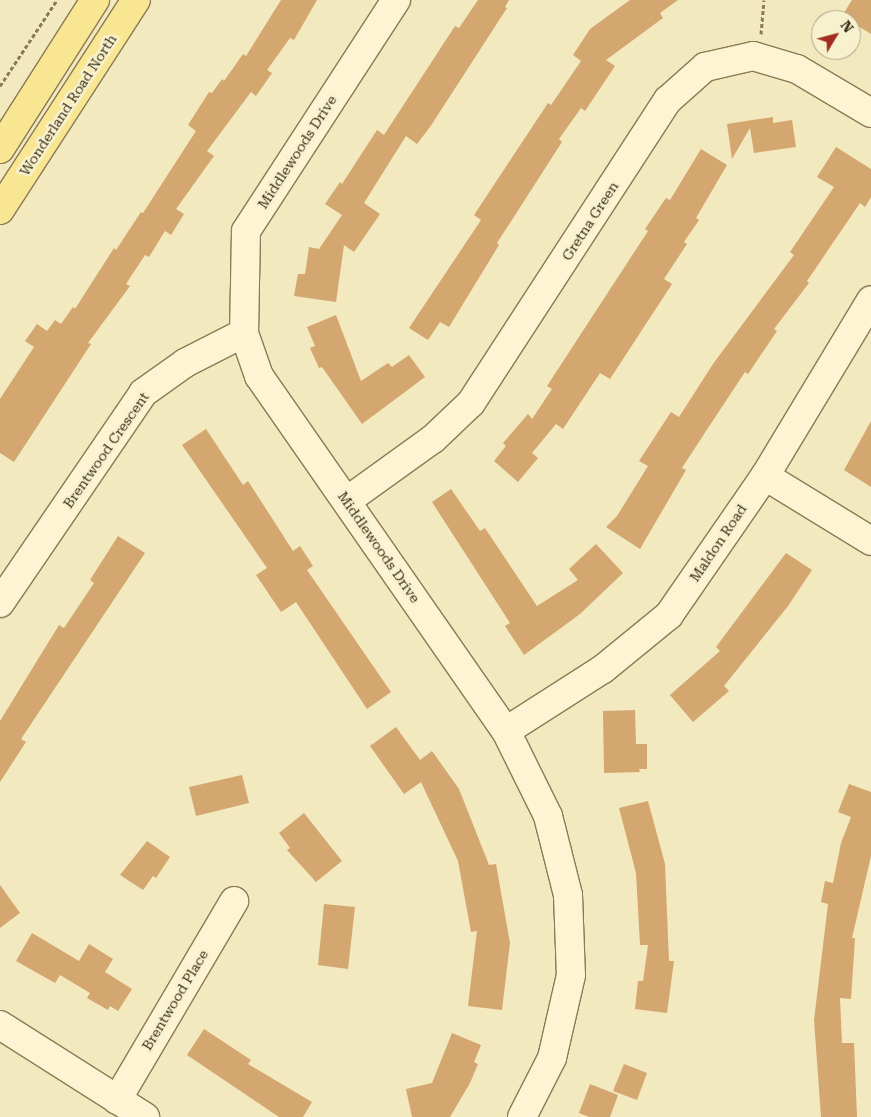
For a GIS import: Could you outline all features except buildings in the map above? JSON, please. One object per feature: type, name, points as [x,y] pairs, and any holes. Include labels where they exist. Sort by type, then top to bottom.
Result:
[{"type":"main road","points":[[0,149],[95,0]]},
{"type":"main road","name":"Wonderland Road North","points":[[0,210],[136,0]]},
{"type":"street","name":"Middlewoods Drive","points":[[396,0],[246,231],[244,332],[259,376],[348,500],[506,730],[548,816],[568,895],[571,974],[552,1058],[522,1117]]},
{"type":"street","name":"Gretna Green","points":[[348,500],[433,439],[471,403],[668,100],[705,67],[753,56],[798,69],[871,113]]},
{"type":"street","name":"Maldon Road","points":[[506,730],[603,669],[669,615],[765,476],[871,300]]},
{"type":"street","name":"Brentwood Crescent","points":[[0,603],[143,393],[185,363],[244,332]]},
{"type":"street","points":[[765,476],[871,541]]},
{"type":"street","name":"Brentwood Place","points":[[117,1100],[234,901]]},
{"type":"street","points":[[0,1026],[144,1117]]},
{"type":"path","points":[[0,86],[57,0]]},
{"type":"path","points":[[760,58],[764,0]]}]
